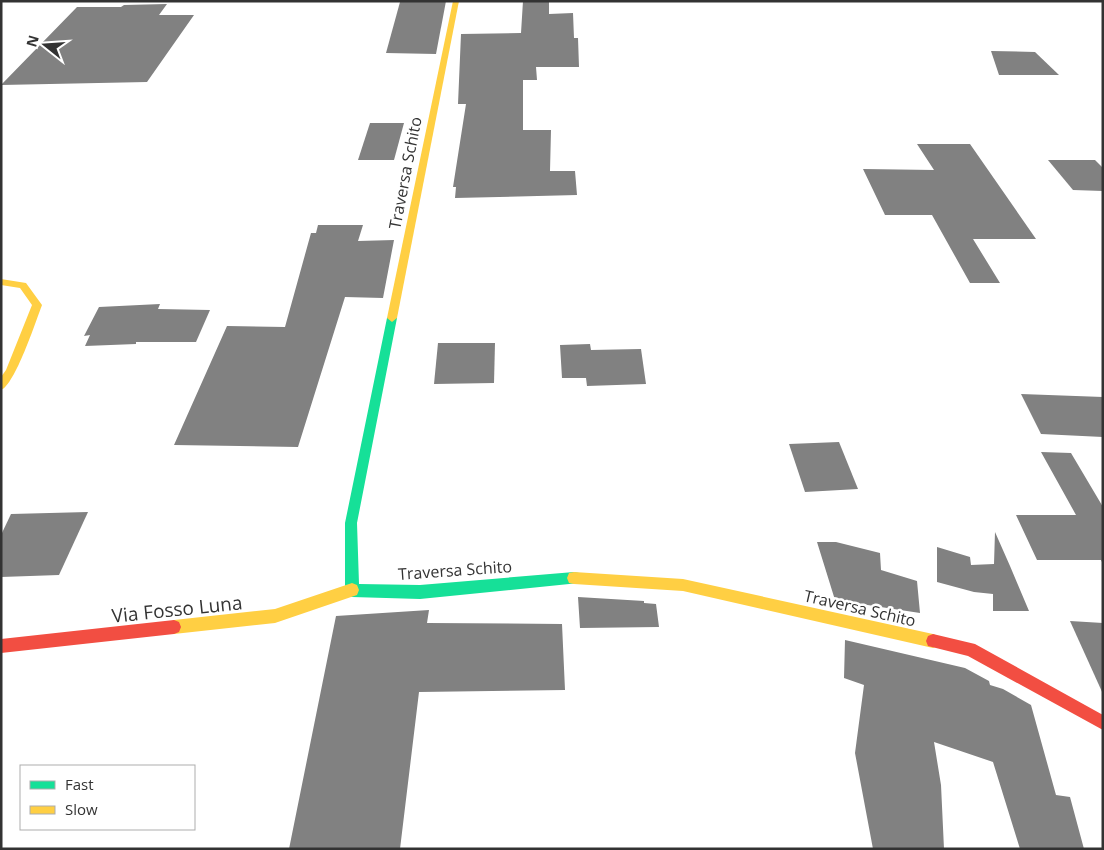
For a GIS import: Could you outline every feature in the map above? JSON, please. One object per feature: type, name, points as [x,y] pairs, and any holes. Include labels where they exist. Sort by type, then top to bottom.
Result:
[{"type":"street","name":"Traversa Schito","points":[[456,1],[351,523],[352,590],[420,592],[566,578],[683,585],[970,649],[1103,723]]},
{"type":"street","points":[[1,282],[23,285],[38,305],[11,372],[1,386]]},
{"type":"street","name":"Via Fosso Luna","points":[[1,646],[275,616],[352,590]]},
{"type":"building","points":[[446,1],[436,54],[386,53],[400,2]]},
{"type":"building","points":[[523,1],[549,1],[549,14],[573,13],[574,38],[578,38],[579,67],[536,67],[537,80],[523,80],[523,130],[551,130],[550,171],[575,171],[577,195],[455,198],[456,187],[453,187],[466,104],[458,104],[461,34],[521,33]]},
{"type":"building","points":[[167,4],[159,15],[194,15],[147,82],[1,85],[77,7]]},
{"type":"building","points":[[991,51],[1035,52],[1059,75],[999,75]]},
{"type":"building","points":[[370,123],[404,123],[394,160],[358,160]]},
{"type":"building","points":[[917,144],[970,144],[1036,239],[973,239],[1000,283],[970,283],[932,215],[885,215],[863,169],[934,170]]},
{"type":"building","points":[[1048,160],[1095,160],[1103,168],[1103,191],[1073,190]]},
{"type":"building","points":[[318,225],[363,225],[358,241],[394,240],[383,298],[345,297],[298,447],[174,445],[227,326],[285,327],[311,233],[316,233]]},
{"type":"building","points":[[160,304],[158,309],[210,310],[196,342],[136,342],[136,344],[85,346],[90,335],[84,336],[99,307]]},
{"type":"building","points":[[438,343],[495,343],[494,383],[434,384]]},
{"type":"building","points":[[590,344],[591,350],[641,349],[646,384],[587,386],[586,378],[562,378],[560,345]]},
{"type":"building","points":[[1021,394],[1103,397],[1103,437],[1041,434]]},
{"type":"building","points":[[839,442],[858,489],[805,492],[789,444]]},
{"type":"building","points":[[1041,452],[1071,453],[1103,507],[1103,564],[1101,560],[1037,560],[1016,515],[1076,515]]},
{"type":"building","points":[[88,512],[59,575],[1,577],[1,535],[11,514]]},
{"type":"building","points":[[995,532],[1029,611],[993,611],[993,594],[974,592],[937,582],[937,547],[970,557],[971,565],[994,564]]},
{"type":"building","points":[[817,542],[836,542],[880,553],[881,570],[917,581],[920,613],[835,600]]},
{"type":"building","points":[[578,597],[644,601],[644,603],[656,604],[659,627],[580,628]]},
{"type":"building","points":[[429,610],[427,623],[562,624],[565,690],[419,692],[400,849],[289,849],[336,616]]},
{"type":"building","points":[[1070,621],[1103,623],[1103,694]]},
{"type":"building","points":[[845,640],[965,668],[989,681],[990,685],[1003,689],[1031,705],[1056,795],[1070,797],[1084,849],[1020,849],[993,762],[934,742],[941,785],[944,849],[873,849],[855,753],[864,685],[844,678]]},
{"type":"traffic: fast","points":[[392,318],[351,523],[352,590],[420,592],[574,578]]},
{"type":"traffic: slow","points":[[392,318],[456,1]]},
{"type":"traffic: slow","points":[[1,282],[23,285],[37,305],[11,371],[1,386]]},
{"type":"traffic: slow","points":[[574,578],[683,585],[933,641]]},
{"type":"traffic: slow","points":[[174,627],[275,616],[352,590]]},
{"type":"traffic: jam","points":[[1,646],[174,627]]},
{"type":"traffic: jam","points":[[933,641],[970,649],[1103,723]]}]
